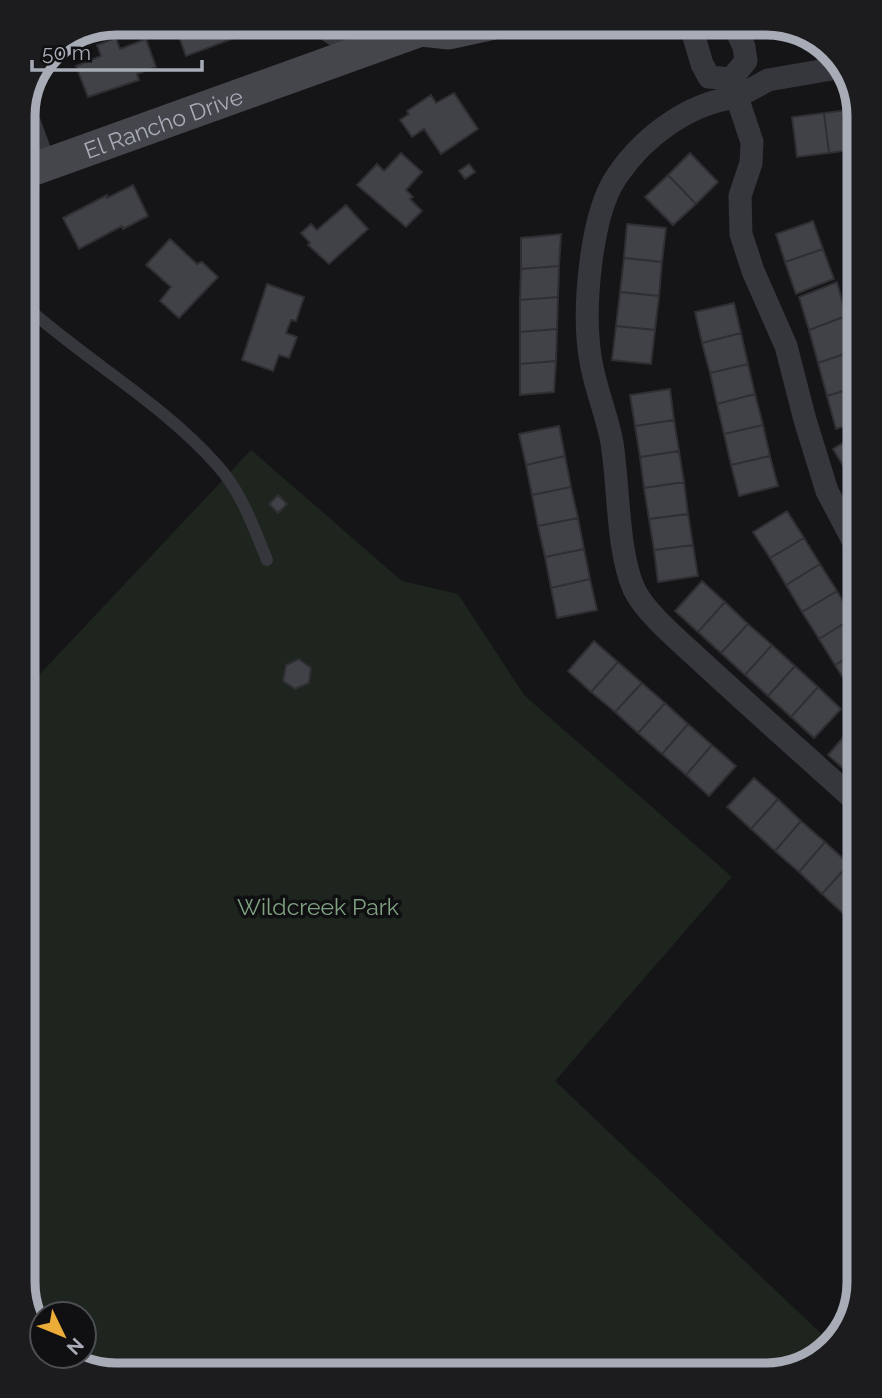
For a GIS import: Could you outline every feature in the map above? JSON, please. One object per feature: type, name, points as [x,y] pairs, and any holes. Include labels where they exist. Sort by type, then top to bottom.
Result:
[{"type":"main road","name":"El Rancho Drive","points":[[35,169],[402,35]]},
{"type":"street","points":[[335,35],[359,51]]},
{"type":"street","points":[[693,35],[709,77],[734,88]]},
{"type":"street","points":[[738,35],[744,47],[746,61],[734,88],[752,142],[751,163],[740,196],[741,234],[753,271],[786,346],[827,491],[847,529]]},
{"type":"street","points":[[831,69],[734,88],[672,122],[652,138],[616,177],[605,203],[589,273],[590,357],[612,443],[626,565],[642,603],[847,793]]},
{"type":"lane","points":[[35,314],[191,439],[219,466],[241,500],[267,560]]},
{"type":"green space","name":"Wildcreek Park","points":[[251,450],[402,581],[458,594],[524,695],[732,877],[555,1081],[825,1337],[802,1355],[766,1363],[111,1363],[98,1361],[98,1300],[37,1300],[35,1282],[35,679]]},
{"type":"building","points":[[178,35],[240,36],[186,56]]},
{"type":"building","points":[[116,38],[120,49],[146,39],[156,67],[137,74],[139,80],[88,97],[76,66],[101,56],[97,45]]},
{"type":"building","points":[[454,93],[478,129],[441,154],[424,129],[412,137],[400,120],[409,114],[407,111],[431,95],[436,103]]},
{"type":"building","points":[[846,110],[847,151],[829,153],[824,113]]},
{"type":"building","points":[[824,113],[829,153],[797,157],[792,117]]},
{"type":"building","points":[[401,153],[422,172],[406,190],[413,197],[410,199],[422,211],[406,227],[357,185],[377,164],[384,171]]},
{"type":"building","points":[[690,153],[718,182],[696,204],[668,175]]},
{"type":"building","points":[[469,164],[475,172],[465,179],[459,171]]},
{"type":"building","points":[[668,175],[696,204],[673,225],[645,197]]},
{"type":"building","points":[[133,185],[148,216],[123,229],[122,226],[79,249],[63,218]]},
{"type":"building","points":[[346,205],[368,229],[329,264],[308,245],[310,243],[301,233],[311,224],[317,230]]},
{"type":"building","points":[[813,221],[823,249],[785,262],[776,234]]},
{"type":"building","points":[[627,224],[666,228],[662,262],[624,258]]},
{"type":"building","points":[[561,234],[559,266],[521,269],[521,238]]},
{"type":"building","points":[[170,239],[197,264],[202,262],[218,277],[179,318],[160,301],[171,287],[146,265]]},
{"type":"building","points":[[823,249],[834,279],[796,294],[785,262]]},
{"type":"building","points":[[624,258],[662,262],[659,296],[620,292]]},
{"type":"building","points":[[559,266],[558,297],[520,300],[521,269]]},
{"type":"building","points":[[837,282],[846,316],[809,330],[799,297]]},
{"type":"building","points":[[267,284],[304,297],[296,321],[291,320],[286,333],[297,337],[289,358],[279,355],[273,371],[242,360]]},
{"type":"building","points":[[620,292],[659,296],[655,330],[616,326]]},
{"type":"building","points":[[558,297],[557,329],[520,332],[520,300]]},
{"type":"building","points":[[734,303],[741,333],[702,343],[695,312]]},
{"type":"building","points":[[846,316],[847,353],[818,363],[809,330]]},
{"type":"building","points":[[616,326],[655,330],[651,364],[612,360]]},
{"type":"building","points":[[557,329],[556,361],[520,364],[520,332]]},
{"type":"building","points":[[741,333],[748,364],[710,373],[702,343]]},
{"type":"building","points":[[847,353],[847,390],[827,396],[818,363]]},
{"type":"building","points":[[556,361],[554,392],[520,395],[520,364]]},
{"type":"building","points":[[748,364],[755,394],[717,404],[710,373]]},
{"type":"building","points":[[670,389],[674,420],[635,426],[630,395]]},
{"type":"building","points":[[847,390],[847,426],[836,429],[827,396]]},
{"type":"building","points":[[755,394],[763,425],[724,434],[717,404]]},
{"type":"building","points":[[674,420],[679,451],[640,457],[635,426]]},
{"type":"building","points":[[763,425],[770,456],[731,465],[724,434]]},
{"type":"building","points":[[559,426],[565,456],[526,465],[519,434]]},
{"type":"building","points":[[847,440],[847,472],[833,449]]},
{"type":"building","points":[[679,451],[684,482],[644,488],[640,457]]},
{"type":"building","points":[[565,456],[571,487],[532,495],[526,465]]},
{"type":"building","points":[[770,456],[778,486],[739,496],[731,465]]},
{"type":"building","points":[[684,482],[688,514],[649,519],[644,488]]},
{"type":"building","points":[[571,487],[578,518],[538,526],[532,495]]},
{"type":"building","points":[[278,495],[287,504],[278,513],[269,504]]},
{"type":"building","points":[[787,511],[804,538],[770,558],[753,532]]},
{"type":"building","points":[[688,514],[693,545],[654,550],[649,519]]},
{"type":"building","points":[[578,518],[584,549],[545,557],[538,526]]},
{"type":"building","points":[[804,538],[820,564],[786,585],[770,558]]},
{"type":"building","points":[[693,545],[698,576],[658,582],[654,550]]},
{"type":"building","points":[[584,549],[590,579],[551,588],[545,557]]},
{"type":"building","points":[[820,564],[837,591],[802,612],[786,585]]},
{"type":"building","points":[[590,579],[597,610],[557,618],[551,588]]},
{"type":"building","points":[[702,581],[725,602],[698,632],[675,611]]},
{"type":"building","points":[[837,591],[847,608],[847,622],[819,639],[802,612]]},
{"type":"building","points":[[725,602],[748,624],[721,653],[698,632]]},
{"type":"building","points":[[847,622],[847,658],[835,665],[819,639]]},
{"type":"building","points":[[748,624],[772,645],[745,675],[721,653]]},
{"type":"building","points":[[594,641],[618,662],[591,692],[568,671]]},
{"type":"building","points":[[772,645],[795,666],[768,696],[745,675]]},
{"type":"building","points":[[847,658],[847,684],[835,665]]},
{"type":"building","points":[[299,659],[311,668],[309,683],[295,689],[283,681],[286,665]]},
{"type":"building","points":[[618,662],[642,683],[615,712],[591,692]]},
{"type":"building","points":[[795,666],[818,687],[791,717],[768,696]]},
{"type":"building","points":[[642,683],[665,703],[638,733],[615,712]]},
{"type":"building","points":[[818,687],[841,709],[814,738],[791,717]]},
{"type":"building","points":[[665,703],[688,724],[662,754],[638,733]]},
{"type":"building","points":[[688,724],[712,745],[686,775],[662,754]]},
{"type":"building","points":[[847,733],[847,772],[828,755]]},
{"type":"building","points":[[712,745],[736,766],[709,796],[686,775]]},
{"type":"building","points":[[754,778],[778,799],[751,829],[727,807]]},
{"type":"building","points":[[778,799],[801,821],[775,851],[751,829]]},
{"type":"building","points":[[801,821],[825,842],[799,872],[775,851]]},
{"type":"building","points":[[825,842],[847,862],[847,866],[822,894],[799,872]]},
{"type":"building","points":[[847,866],[846,916],[822,894]]}]
